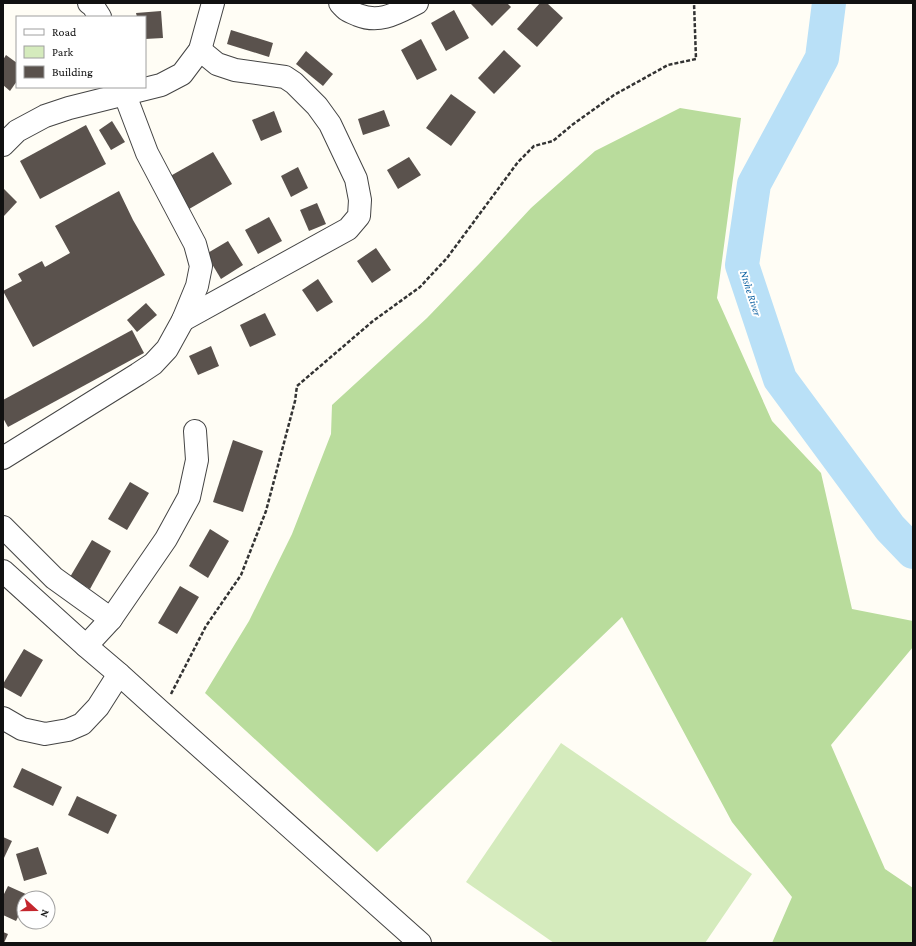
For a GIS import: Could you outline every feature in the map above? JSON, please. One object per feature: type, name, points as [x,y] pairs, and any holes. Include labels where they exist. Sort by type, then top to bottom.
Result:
[{"type":"street","points":[[89,3],[93,6],[99,16]]},
{"type":"street","points":[[146,87],[161,85],[182,74],[200,50],[213,3]]},
{"type":"street","points":[[340,3],[346,10],[365,18],[381,19],[417,3]]},
{"type":"street","points":[[183,320],[348,229],[359,216],[360,200],[356,179],[330,124],[317,106],[294,83],[285,77],[235,70],[217,64],[200,50]]},
{"type":"street","points":[[3,145],[18,131],[45,116],[122,90],[138,88]]},
{"type":"street","points":[[3,458],[153,364],[167,349],[183,320],[198,286],[201,266],[195,244],[147,154],[122,90]]},
{"type":"street","points":[[86,646],[111,619],[166,538],[189,497],[197,460],[195,431]]},
{"type":"street","points":[[3,527],[54,578],[111,619]]},
{"type":"street","points":[[3,571],[420,943]]},
{"type":"street","points":[[3,718],[22,729],[46,734],[68,730],[82,724],[98,707],[120,674]]},
{"type":"path","points":[[161,712],[206,626],[241,575],[266,512],[293,408],[297,386],[373,321],[420,286],[447,258],[518,162],[534,146],[553,141],[572,125],[614,95],[668,66],[696,58],[694,3]]},
{"type":"green space","points":[[680,108],[741,118],[717,298],[772,421],[821,473],[852,609],[913,621],[913,647],[831,745],[885,869],[913,888],[913,943],[772,943],[792,897],[732,822],[622,617],[377,852],[205,693],[249,621],[292,534],[331,434],[332,405],[427,318],[531,208],[595,151]]},
{"type":"green space","points":[[561,743],[752,874],[705,943],[554,943],[466,882]]},
{"type":"building","points":[[470,3],[507,3],[511,7],[492,26]]},
{"type":"building","points":[[540,3],[547,3],[563,18],[537,47],[517,29]]},
{"type":"building","points":[[454,10],[469,38],[446,51],[431,23]]},
{"type":"building","points":[[161,11],[163,38],[146,39],[146,16],[137,16],[136,13]]},
{"type":"building","points":[[231,30],[273,43],[269,57],[227,44]]},
{"type":"building","points":[[421,39],[437,70],[417,80],[401,50]]},
{"type":"building","points":[[504,50],[521,66],[494,94],[478,78]]},
{"type":"building","points":[[306,51],[333,74],[323,86],[296,64]]},
{"type":"building","points":[[6,55],[16,62],[16,82],[10,91],[3,85],[3,60]]},
{"type":"building","points":[[451,94],[476,112],[451,146],[426,128]]},
{"type":"building","points":[[384,110],[390,126],[363,135],[358,119]]},
{"type":"building","points":[[274,111],[282,132],[261,141],[252,120]]},
{"type":"building","points":[[112,121],[125,142],[111,150],[99,130]]},
{"type":"building","points":[[86,125],[106,164],[40,199],[20,161]]},
{"type":"building","points":[[213,152],[232,184],[184,212],[165,179]]},
{"type":"building","points":[[409,157],[421,175],[398,189],[387,170]]},
{"type":"building","points":[[298,167],[308,188],[291,197],[281,176]]},
{"type":"building","points":[[3,188],[17,202],[3,217]]},
{"type":"building","points":[[119,191],[133,220],[165,275],[33,347],[3,291],[22,281],[18,274],[42,261],[45,267],[70,253],[55,226]]},
{"type":"building","points":[[317,203],[326,224],[309,231],[300,210]]},
{"type":"building","points":[[269,217],[282,241],[258,254],[245,230]]},
{"type":"building","points":[[228,241],[243,265],[221,279],[206,254]]},
{"type":"building","points":[[376,248],[391,270],[372,283],[357,261]]},
{"type":"building","points":[[318,279],[333,302],[317,312],[302,290]]},
{"type":"building","points":[[146,303],[157,315],[137,332],[127,320]]},
{"type":"building","points":[[265,313],[276,335],[250,347],[240,325]]},
{"type":"building","points":[[132,330],[144,353],[8,427],[3,418],[3,400]]},
{"type":"building","points":[[211,346],[219,366],[198,375],[189,356]]},
{"type":"building","points":[[233,440],[263,451],[243,512],[213,502]]},
{"type":"building","points":[[130,482],[149,493],[127,530],[108,519]]},
{"type":"building","points":[[210,529],[229,541],[208,578],[189,566]]},
{"type":"building","points":[[92,540],[111,551],[90,589],[70,577]]},
{"type":"building","points":[[180,586],[199,597],[177,634],[158,623]]},
{"type":"building","points":[[24,649],[43,660],[21,697],[3,687],[3,684]]},
{"type":"building","points":[[22,768],[62,787],[53,806],[13,787]]},
{"type":"building","points":[[77,796],[117,815],[108,834],[68,815]]},
{"type":"building","points":[[3,837],[12,841],[3,860]]},
{"type":"building","points":[[38,847],[47,874],[24,881],[16,854]]},
{"type":"building","points":[[8,886],[17,890],[16,921],[3,915],[3,896]]},
{"type":"building","points":[[3,932],[8,934],[4,943],[3,943]]},
{"type":"waterway","name":"Ntshe River","points":[[829,3],[822,58],[754,184],[742,265],[780,379],[890,528],[913,552]]}]
